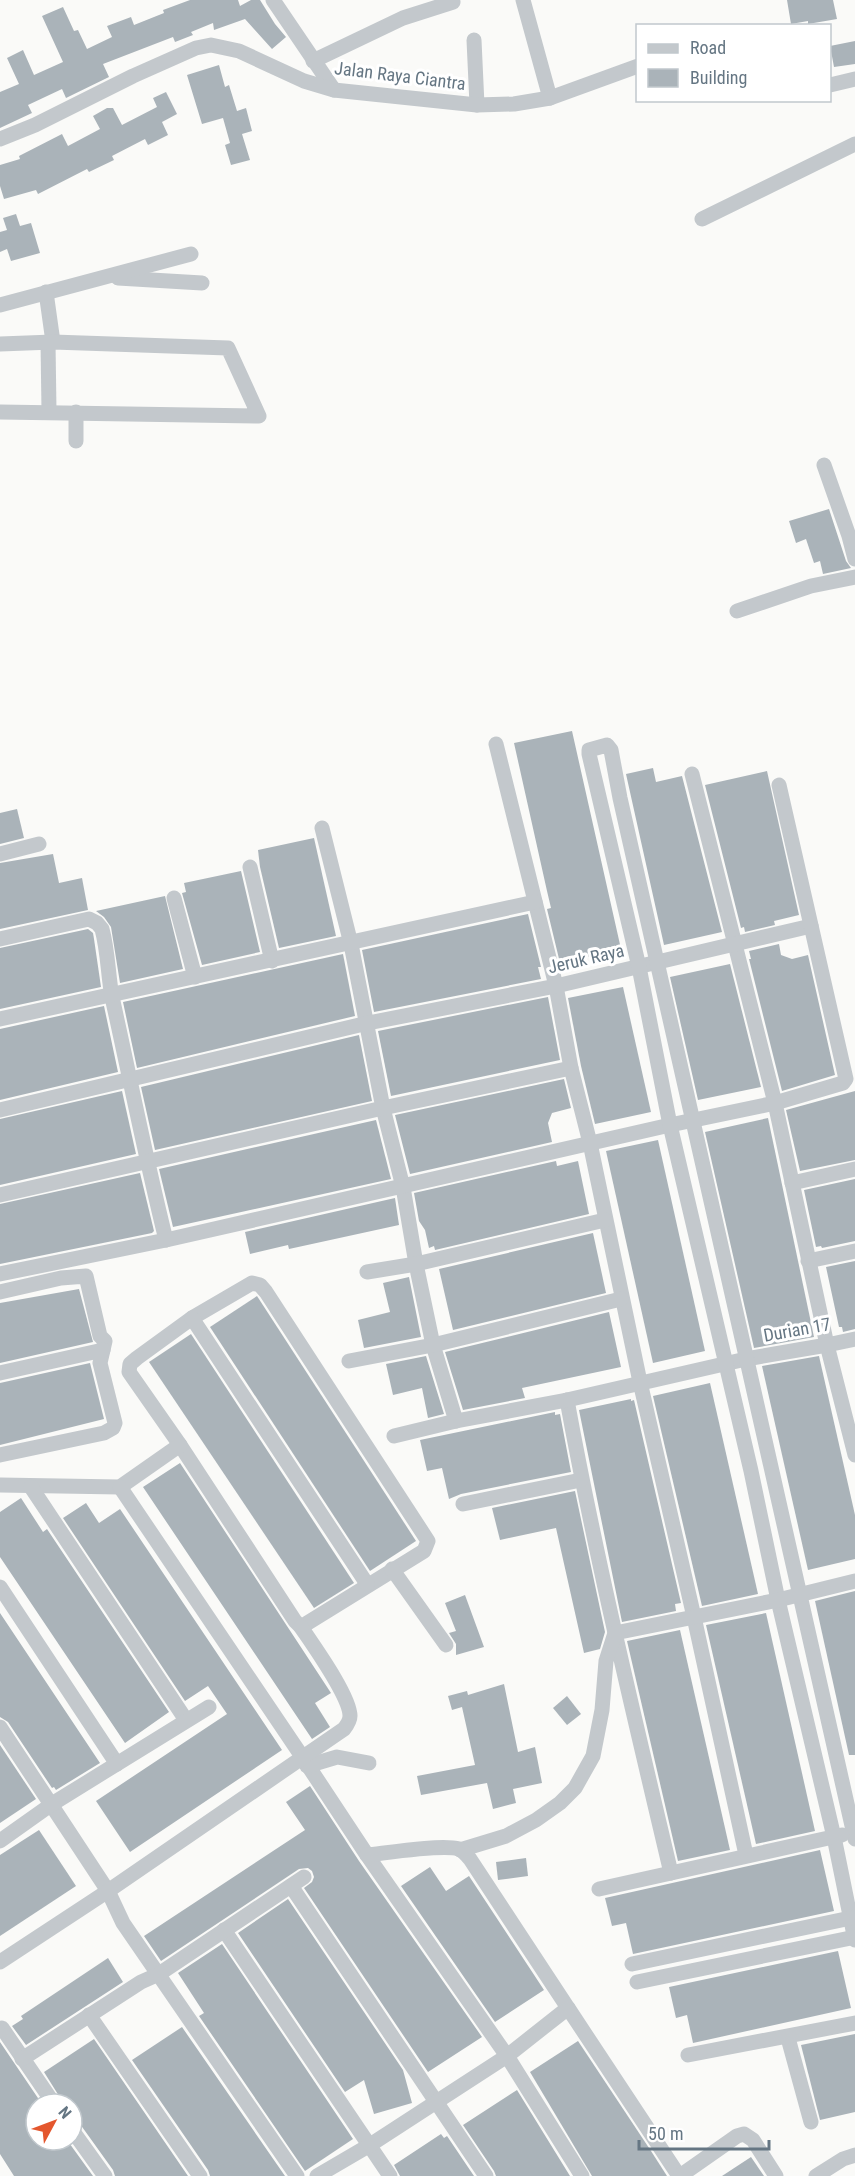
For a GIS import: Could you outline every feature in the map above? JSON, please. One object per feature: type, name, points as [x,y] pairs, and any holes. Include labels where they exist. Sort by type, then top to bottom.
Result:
[{"type":"street","points":[[273,0],[334,90]]},
{"type":"street","points":[[523,0],[550,98]]},
{"type":"street","points":[[313,61],[402,18],[453,2]]},
{"type":"street","points":[[474,40],[477,105]]},
{"type":"street","name":"Jalan Raya Ciantra","points":[[0,139],[35,125],[185,52],[211,45],[239,51],[304,81],[334,90],[477,105],[514,104],[550,98],[636,67]]},
{"type":"street","points":[[831,85],[855,79]]},
{"type":"street","points":[[702,219],[855,144]]},
{"type":"street","points":[[0,305],[191,254]]},
{"type":"street","points":[[103,277],[202,283]]},
{"type":"street","points":[[46,292],[51,342],[49,411]]},
{"type":"street","points":[[0,344],[51,342],[228,348],[259,416],[0,412]]},
{"type":"street","points":[[76,412],[76,441]]},
{"type":"street","points":[[824,465],[855,559]]},
{"type":"street","points":[[737,611],[811,586],[855,577]]},
{"type":"street","points":[[496,744],[556,986],[570,1068],[590,1143],[621,1299],[746,1856]]},
{"type":"street","points":[[599,1889],[834,1837],[854,1834],[610,747],[607,745],[591,748],[589,754],[639,967],[670,1125],[751,1471],[805,1718],[834,1837],[853,1917],[855,1938],[644,1981],[649,1961]]},
{"type":"street","points":[[692,774],[775,1103],[827,1346],[851,1420],[855,1455]]},
{"type":"street","points":[[0,1274],[403,1187],[775,1103],[839,1085],[846,1080],[778,785]]},
{"type":"street","points":[[600,803],[620,798]]},
{"type":"street","points":[[322,828],[368,1023],[383,1108],[403,1187],[433,1345],[456,1420]]},
{"type":"street","points":[[0,854],[39,844]]},
{"type":"street","points":[[250,867],[272,961]]},
{"type":"street","points":[[174,898],[195,977]]},
{"type":"street","points":[[0,1019],[535,903]]},
{"type":"street","points":[[0,939],[88,920],[94,921],[103,932],[112,994],[147,1162],[166,1240]]},
{"type":"street","name":"Jeruk Raya","points":[[0,1110],[368,1023],[556,986],[812,926]]},
{"type":"street","points":[[0,1195],[570,1068]]},
{"type":"street","points":[[792,1183],[855,1169]]},
{"type":"street","points":[[367,1272],[416,1264],[605,1220]]},
{"type":"street","points":[[808,1261],[855,1251]]},
{"type":"street","points":[[0,1292],[61,1278],[86,1276],[100,1336],[105,1341],[100,1363],[114,1419],[113,1428],[104,1433],[0,1455]]},
{"type":"street","points":[[0,1962],[305,1762],[340,1734],[350,1715],[339,1687],[301,1627],[180,1445],[130,1376],[129,1368],[137,1358],[192,1318],[248,1285],[257,1283],[263,1287],[426,1536],[428,1544],[426,1549],[301,1627]]},
{"type":"street","points":[[349,1361],[433,1345],[621,1299]]},
{"type":"street","points":[[192,1318],[367,1584]]},
{"type":"street","name":"Durian 17","points":[[394,1436],[456,1420],[567,1400],[746,1359],[827,1346],[855,1338]]},
{"type":"street","points":[[0,1373],[103,1350]]},
{"type":"street","points":[[567,1400],[581,1480],[671,1873]]},
{"type":"street","points":[[0,1485],[120,1487],[180,1445]]},
{"type":"street","points":[[463,1504],[581,1480]]},
{"type":"street","points":[[31,1487],[186,1720]]},
{"type":"street","points":[[120,1487],[367,1856],[507,2056],[582,2176]]},
{"type":"street","points":[[392,1569],[446,1645]]},
{"type":"street","points":[[615,1633],[778,1600],[855,1581]]},
{"type":"street","points":[[0,1587],[117,1764]]},
{"type":"street","points":[[367,1856],[418,1850],[460,1850],[506,1836],[536,1820],[560,1803],[575,1788],[593,1756],[602,1710],[606,1661],[615,1633]]},
{"type":"street","points":[[0,1841],[52,1804],[209,1707]]},
{"type":"street","points":[[805,1718],[826,1713]]},
{"type":"street","points":[[0,1727],[108,1891],[123,1923],[297,2176]]},
{"type":"street","points":[[305,1762],[337,1757],[369,1763]]},
{"type":"street","points":[[460,1850],[470,1859],[680,2176],[737,2136],[744,2134],[753,2140],[776,2176]]},
{"type":"street","points":[[22,2059],[88,2015],[159,1974],[304,1877]]},
{"type":"street","points":[[291,1886],[486,2176]]},
{"type":"street","points":[[632,1964],[853,1917]]},
{"type":"street","points":[[224,1930],[390,2176]]},
{"type":"street","points":[[317,2176],[370,2145],[507,2056],[568,2008]]},
{"type":"street","points":[[88,2015],[200,2176]]},
{"type":"street","points":[[688,2055],[855,2024]]},
{"type":"street","points":[[2,2028],[45,2092]]},
{"type":"street","points":[[788,2038],[811,2122]]},
{"type":"street","points":[[84,2147],[105,2176]]},
{"type":"street","points":[[816,2176],[843,2159],[855,2156]]},
{"type":"building","points":[[190,0],[238,0],[240,6],[251,0],[260,0],[286,37],[272,49],[245,19],[214,30],[213,23],[175,42],[173,37],[103,64],[109,77],[66,98],[62,89],[28,105],[32,113],[0,128],[0,92],[19,84],[7,58],[23,50],[34,75],[63,62],[42,16],[63,7],[74,31],[78,30],[87,49],[112,37],[107,26],[131,17],[134,25],[164,13],[163,10]]},
{"type":"building","points":[[787,0],[833,0],[837,19],[808,24],[808,21],[791,24]]},
{"type":"building","points":[[855,41],[855,64],[834,67],[831,46]]},
{"type":"building","points":[[219,65],[225,87],[229,85],[237,111],[246,108],[252,131],[242,134],[250,160],[231,165],[225,145],[230,143],[223,118],[202,124],[187,75]]},
{"type":"building","points":[[166,92],[177,114],[162,122],[168,135],[148,145],[145,139],[112,156],[114,160],[89,172],[87,169],[38,194],[36,190],[4,199],[0,186],[0,165],[20,159],[19,156],[62,134],[68,146],[100,129],[93,116],[107,108],[113,108],[122,125],[157,107],[153,98]]},
{"type":"building","points":[[16,214],[20,226],[31,223],[40,253],[11,261],[7,249],[0,252],[0,232],[7,230],[3,218]]},
{"type":"building","points":[[829,509],[846,561],[851,568],[823,574],[820,561],[814,563],[806,539],[796,543],[789,521]]},
{"type":"building","points":[[572,731],[621,949],[560,963],[547,909],[551,908],[514,743]]},
{"type":"building","points":[[653,768],[656,782],[682,776],[722,932],[664,945],[626,774]]},
{"type":"building","points":[[767,771],[799,915],[774,921],[775,925],[745,932],[744,927],[741,928],[705,785]]},
{"type":"building","points":[[17,809],[24,838],[0,844],[0,813]]},
{"type":"building","points":[[314,838],[336,936],[279,948],[258,850]]},
{"type":"building","points":[[53,854],[59,883],[82,878],[88,910],[0,929],[0,863]]},
{"type":"building","points":[[241,871],[260,952],[202,965],[182,893],[186,892],[184,883]]},
{"type":"building","points":[[165,896],[183,969],[120,983],[111,927],[96,911]]},
{"type":"building","points":[[528,914],[541,967],[538,967],[541,979],[374,1012],[362,950]]},
{"type":"building","points":[[88,929],[93,933],[101,987],[0,1009],[0,948]]},
{"type":"building","points":[[779,944],[781,955],[792,959],[808,955],[835,1075],[782,1091],[749,959],[751,959],[749,951]]},
{"type":"building","points":[[343,954],[355,1016],[137,1068],[123,1002]]},
{"type":"building","points":[[730,964],[761,1087],[698,1100],[670,977]]},
{"type":"building","points":[[623,987],[651,1112],[595,1124],[568,998]]},
{"type":"building","points":[[548,997],[560,1060],[391,1096],[378,1031]]},
{"type":"building","points":[[104,1006],[118,1072],[0,1100],[0,1029]]},
{"type":"building","points":[[359,1035],[372,1101],[155,1150],[141,1087]]},
{"type":"building","points":[[564,1079],[571,1108],[552,1113],[548,1123],[552,1142],[410,1174],[395,1115]]},
{"type":"building","points":[[122,1091],[136,1154],[0,1185],[0,1119]]},
{"type":"building","points":[[855,1091],[855,1160],[800,1171],[786,1110]]},
{"type":"building","points":[[768,1118],[814,1337],[754,1348],[705,1132]]},
{"type":"building","points":[[376,1120],[391,1179],[173,1227],[159,1169]]},
{"type":"building","points":[[658,1140],[705,1351],[653,1363],[606,1151]]},
{"type":"building","points":[[556,1161],[557,1166],[578,1161],[589,1214],[435,1250],[434,1246],[429,1248],[425,1230],[419,1221],[414,1193]]},
{"type":"building","points":[[140,1173],[154,1231],[152,1233],[0,1264],[0,1204]]},
{"type":"building","points":[[855,1179],[855,1241],[822,1248],[821,1246],[816,1247],[804,1190]]},
{"type":"building","points":[[395,1198],[399,1225],[289,1249],[288,1245],[250,1254],[245,1232]]},
{"type":"building","points":[[593,1233],[606,1293],[453,1330],[439,1269]]},
{"type":"building","points":[[855,1261],[855,1329],[843,1332],[842,1327],[839,1327],[826,1267]]},
{"type":"building","points":[[409,1277],[421,1337],[364,1348],[358,1320],[390,1312],[383,1283]]},
{"type":"building","points":[[79,1289],[93,1342],[0,1363],[0,1303]]},
{"type":"building","points":[[257,1296],[416,1541],[370,1571],[210,1327]]},
{"type":"building","points":[[609,1312],[621,1367],[522,1388],[525,1398],[463,1410],[445,1352]]},
{"type":"building","points":[[191,1334],[354,1583],[314,1608],[149,1362]]},
{"type":"building","points":[[426,1356],[444,1414],[428,1418],[422,1388],[393,1395],[386,1364]]},
{"type":"building","points":[[819,1356],[855,1515],[855,1559],[808,1570],[762,1366]]},
{"type":"building","points":[[90,1363],[104,1419],[0,1445],[0,1383]]},
{"type":"building","points":[[710,1383],[758,1594],[702,1606],[653,1396]]},
{"type":"building","points":[[631,1399],[631,1401],[634,1400],[681,1603],[675,1604],[676,1611],[622,1622],[579,1410]]},
{"type":"building","points":[[555,1412],[555,1415],[560,1414],[571,1472],[461,1494],[449,1499],[442,1468],[427,1471],[420,1440]]},
{"type":"building","points":[[180,1463],[331,1693],[315,1703],[330,1727],[312,1739],[143,1487]]},
{"type":"building","points":[[575,1491],[605,1632],[600,1649],[584,1653],[556,1528],[500,1540],[492,1508]]},
{"type":"building","points":[[21,1498],[43,1532],[47,1529],[169,1712],[125,1743],[0,1557],[0,1512]]},
{"type":"building","points":[[86,1503],[99,1523],[120,1509],[282,1750],[130,1852],[96,1801],[227,1714],[208,1686],[185,1701],[63,1518]]},
{"type":"building","points":[[855,1591],[855,1755],[849,1755],[815,1601]]},
{"type":"building","points":[[465,1595],[484,1647],[456,1655],[456,1644],[449,1633],[456,1631],[445,1603]]},
{"type":"building","points":[[0,1613],[100,1763],[56,1790],[52,1788],[8,1722],[0,1717]]},
{"type":"building","points":[[766,1613],[815,1831],[756,1844],[706,1625]]},
{"type":"building","points":[[680,1630],[730,1850],[678,1861],[627,1641]]},
{"type":"building","points":[[504,1684],[518,1752],[535,1747],[542,1783],[513,1789],[516,1803],[493,1809],[487,1783],[421,1795],[417,1776],[475,1765],[462,1707],[452,1710],[448,1696],[467,1691],[468,1695]]},
{"type":"building","points":[[567,1696],[581,1714],[567,1725],[553,1708]]},
{"type":"building","points":[[0,1745],[36,1799],[0,1823]]},
{"type":"building","points":[[310,1786],[359,1861],[482,2037],[428,2072],[304,1888],[312,1882],[314,1877],[308,1868],[299,1869],[161,1961],[144,1936],[305,1830],[286,1802]]},
{"type":"building","points":[[39,1830],[76,1886],[0,1936],[0,1855]]},
{"type":"building","points":[[820,1850],[834,1911],[633,1954],[626,1923],[612,1926],[605,1898]]},
{"type":"building","points":[[526,1858],[528,1876],[498,1880],[496,1862]]},
{"type":"building","points":[[430,1867],[446,1891],[469,1876],[544,1990],[495,2022],[401,1886]]},
{"type":"building","points":[[288,1899],[403,2070],[412,2103],[374,2114],[364,2080],[345,2092],[238,1933]]},
{"type":"building","points":[[222,1944],[353,2139],[305,2171],[199,2016],[204,2013],[178,1973]]},
{"type":"building","points":[[838,1951],[851,2008],[693,2043],[687,2015],[676,2018],[669,1987]]},
{"type":"building","points":[[108,1958],[123,1982],[26,2045],[12,2026],[23,2019],[21,2016]]},
{"type":"building","points":[[182,2027],[285,2176],[210,2176],[132,2060]]},
{"type":"building","points":[[855,2034],[855,2112],[820,2120],[801,2045]]},
{"type":"building","points":[[94,2039],[188,2176],[115,2176],[84,2130],[84,2092],[56,2092],[44,2072]]},
{"type":"building","points":[[578,2041],[667,2176],[592,2176],[530,2072]]},
{"type":"building","points":[[0,2042],[34,2092],[24,2092],[24,2152],[76,2152],[93,2176],[14,2176],[0,2154]]},
{"type":"building","points":[[517,2090],[570,2176],[496,2176],[463,2125]]},
{"type":"building","points":[[441,2134],[444,2138],[447,2136],[474,2176],[400,2176],[394,2165]]},
{"type":"building","points":[[751,2157],[764,2176],[722,2176]]}]
